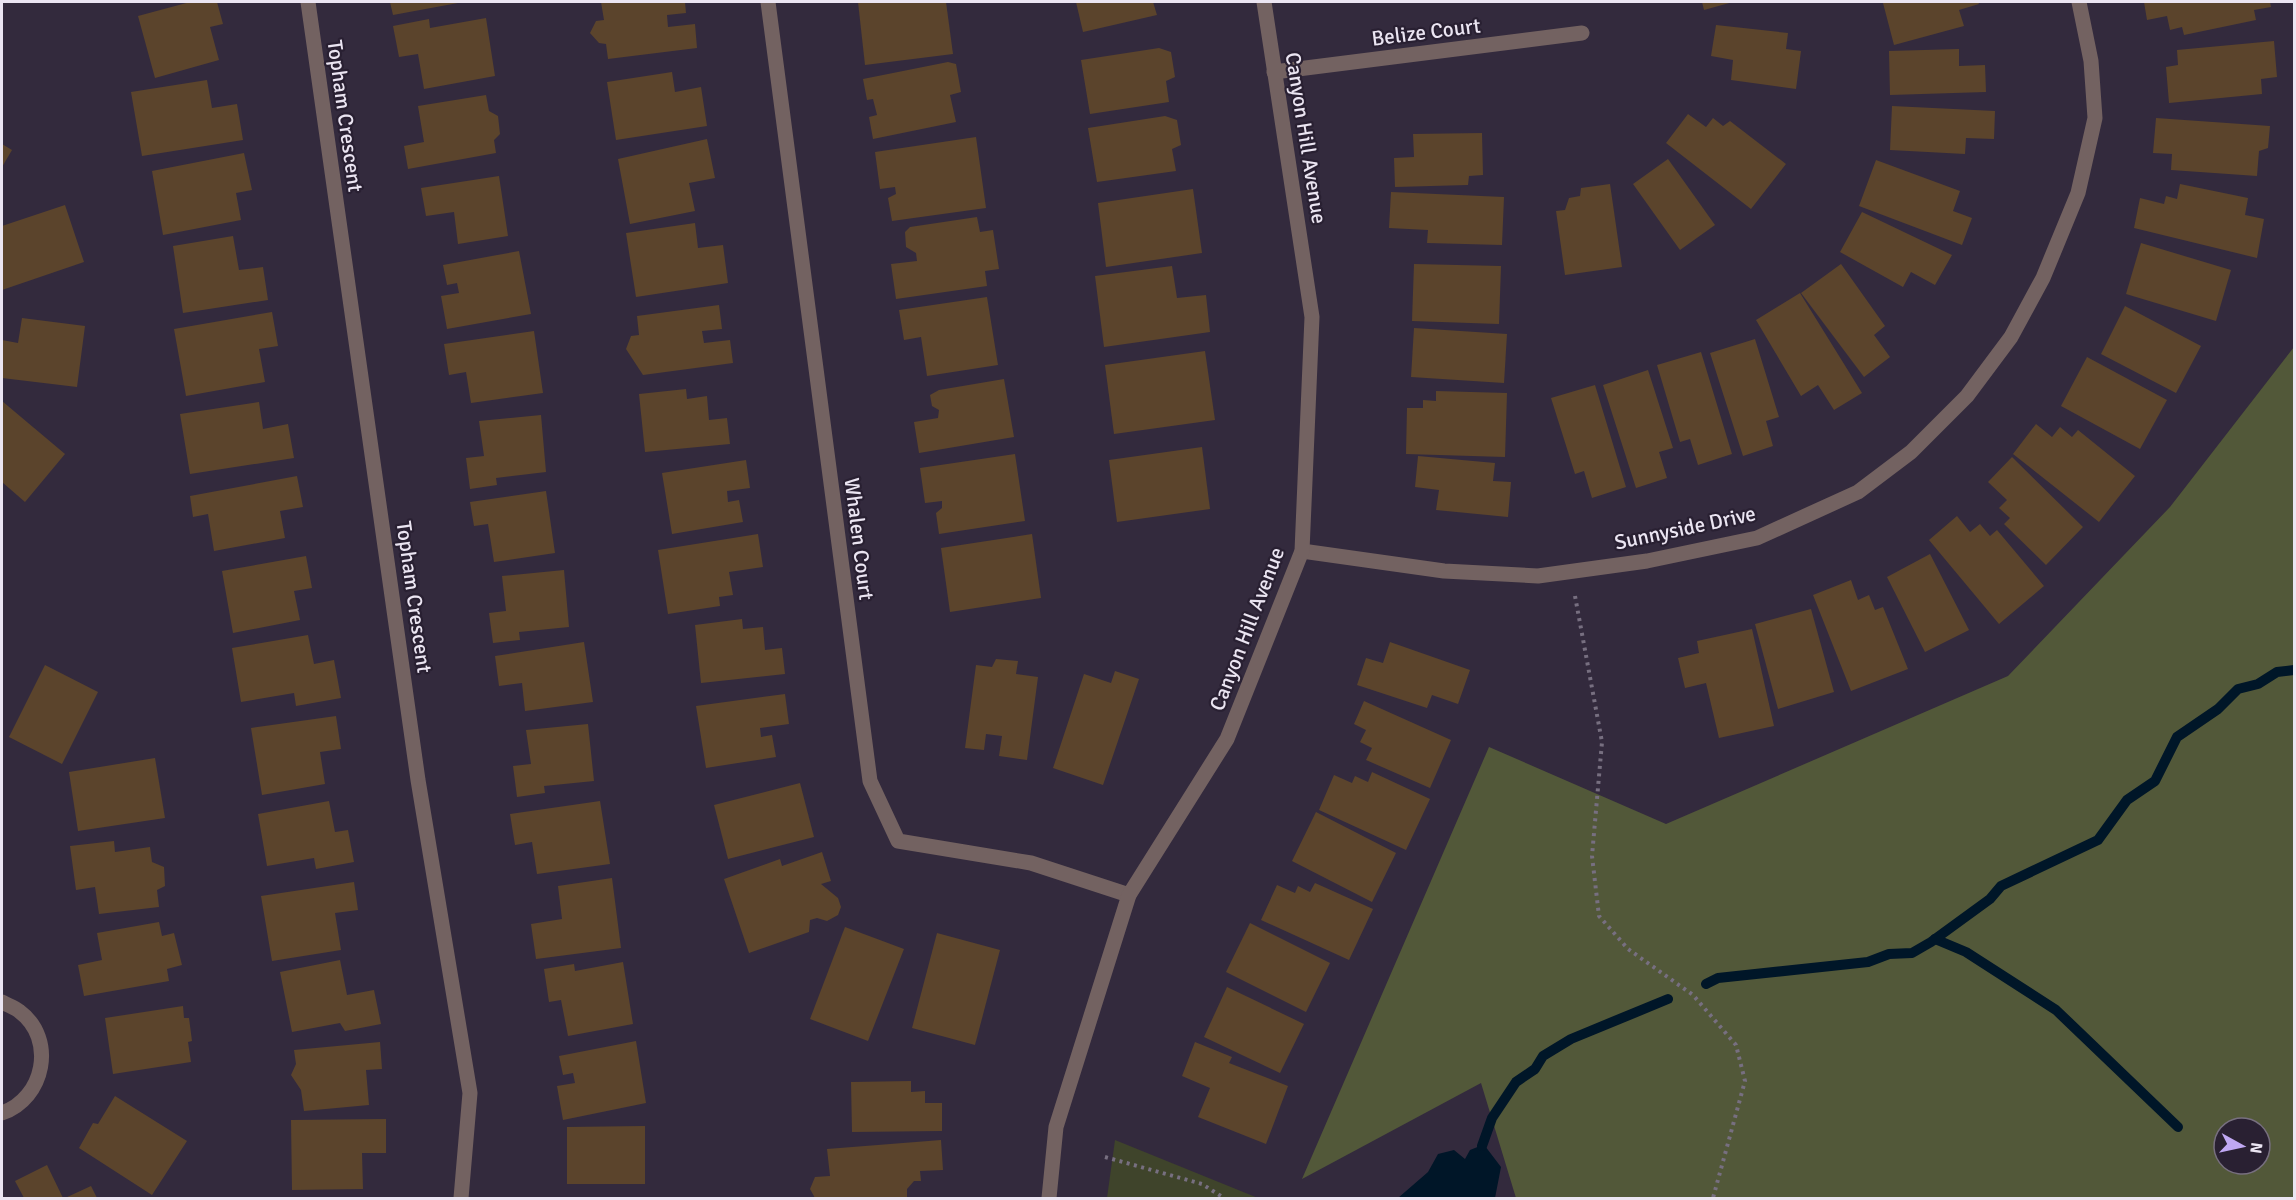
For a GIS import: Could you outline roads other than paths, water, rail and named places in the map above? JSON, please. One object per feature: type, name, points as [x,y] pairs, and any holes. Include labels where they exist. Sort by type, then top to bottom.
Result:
[{"type":"street","name":"Topham Crescent","points":[[308,2],[418,780],[470,1093],[461,1198]]},
{"type":"street","name":"Whalen Court","points":[[768,2],[870,781],[898,841],[1031,863],[1129,895]]},
{"type":"street","name":"Canyon Hill Avenue","points":[[1049,1198],[1056,1127],[1129,895],[1227,739],[1302,551],[1312,316],[1264,2]]},
{"type":"street","name":"Sunnyside Drive","points":[[1302,551],[1444,571],[1538,576],[1647,561],[1767,533],[1858,492],[1911,452],[1967,396],[2010,338],[2043,278],[2078,193],[2095,118],[2091,61],[2079,2]]},
{"type":"street","name":"Belize Court","points":[[1274,72],[1582,33]]},
{"type":"street","points":[[2,1002],[19,1011],[32,1025],[40,1043],[42,1062],[38,1081],[27,1097],[12,1109],[2,1113]]},
{"type":"water","points":[[1485,1146],[1501,1167],[1495,1198],[1398,1198],[1428,1172],[1438,1154],[1454,1150],[1465,1159],[1470,1150]]},
{"type":"waterway","points":[[1706,984],[1718,978],[1868,962],[1889,954],[1912,953],[1990,899],[2001,886],[2098,840],[2127,800],[2155,781],[2177,737],[2218,709],[2238,689],[2258,684],[2277,672],[2294,670]]},
{"type":"waterway","points":[[1935,939],[1966,952],[2056,1010],[2178,1127]]},
{"type":"waterway","points":[[1482,1146],[1492,1118],[1516,1082],[1535,1069],[1543,1056],[1571,1039],[1668,999]]}]
